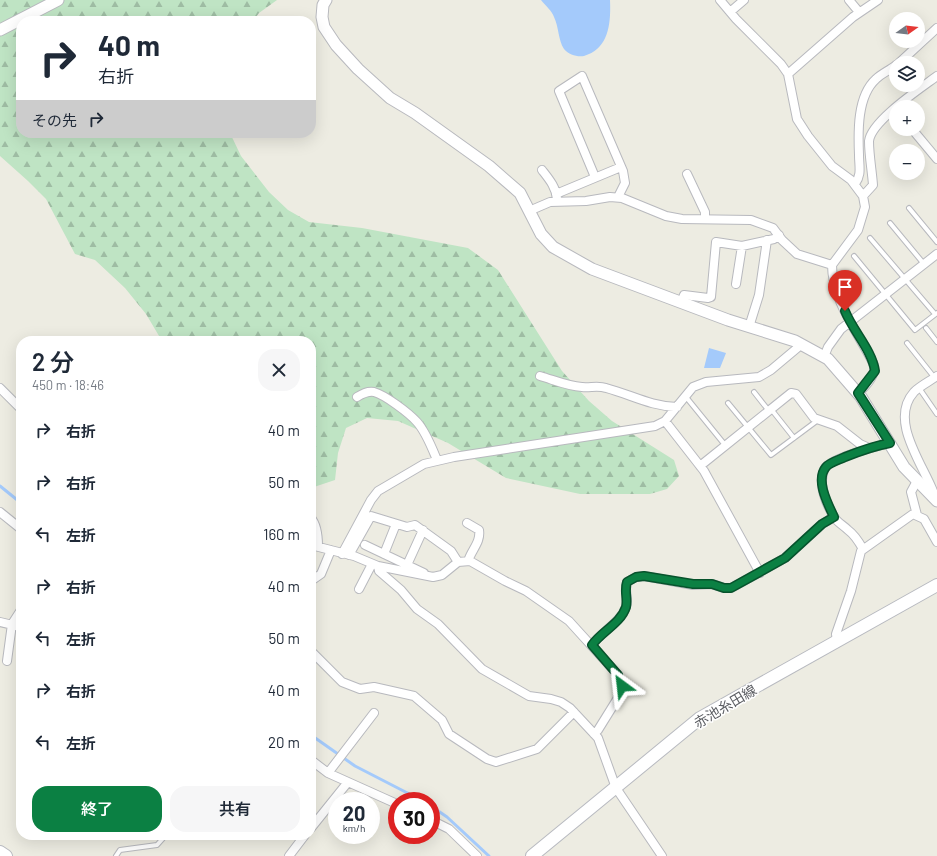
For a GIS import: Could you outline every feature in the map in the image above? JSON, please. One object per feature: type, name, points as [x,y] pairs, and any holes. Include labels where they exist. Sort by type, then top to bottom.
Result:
[{"type":"main road","name":"赤池糸田線","points":[[532,856],[700,718],[838,642],[937,585]]},
{"type":"main road","points":[[0,852],[6,856]]},
{"type":"street","points":[[27,16],[58,0]]},
{"type":"street","points":[[326,0],[323,5],[322,17],[324,27],[336,45],[358,69],[390,98],[415,113],[489,166],[520,193],[540,234],[553,247],[592,269],[750,327],[802,344],[824,357],[858,393],[904,467],[936,500]]},
{"type":"street","points":[[720,0],[775,57],[788,74],[797,119],[808,136],[832,166],[855,184],[863,196],[865,208],[858,230],[832,265],[832,272],[838,293],[850,323],[871,358],[875,371],[858,393]]},
{"type":"street","points":[[730,12],[744,0]]},
{"type":"street","points":[[849,0],[859,12]]},
{"type":"street","points":[[788,74],[859,12],[878,0]]},
{"type":"street","points":[[0,30],[16,22]]},
{"type":"street","points":[[907,56],[937,28]]},
{"type":"street","points":[[855,184],[860,176],[858,131],[863,102],[869,88],[876,79],[889,70]]},
{"type":"street","points":[[595,177],[559,91],[578,77],[582,76],[621,167],[625,183],[618,197]]},
{"type":"street","points":[[906,100],[936,79]]},
{"type":"street","points":[[863,196],[873,185],[869,140],[872,131],[889,114]]},
{"type":"street","points":[[918,136],[937,159]]},
{"type":"street","points":[[529,211],[550,202],[595,177],[621,167]]},
{"type":"street","points":[[542,170],[550,180],[556,198]]},
{"type":"street","points":[[687,174],[705,212],[705,219]]},
{"type":"street","points":[[556,198],[586,201],[618,197],[659,214],[682,219],[751,220],[773,228],[798,254],[832,265]]},
{"type":"street","points":[[681,302],[684,295],[708,298],[711,296],[716,242],[742,246],[767,240],[779,235]]},
{"type":"street","points":[[750,327],[759,295],[767,240]]},
{"type":"street","points":[[736,284],[742,246]]},
{"type":"street","points":[[824,357],[828,347],[841,329],[937,254]]},
{"type":"street","points":[[346,554],[371,500],[378,491],[410,471],[437,460],[655,426],[665,421],[693,387],[706,382],[759,377],[771,370],[802,344]]},
{"type":"street","points":[[540,376],[565,384],[583,387],[595,386],[607,388],[648,404],[677,407]]},
{"type":"street","points":[[936,377],[914,392],[908,403],[905,420],[908,440],[932,487],[936,500]]},
{"type":"street","points":[[0,388],[16,404]]},
{"type":"street","points":[[356,397],[363,393],[372,392],[382,396],[410,415],[418,422],[437,460]]},
{"type":"street","points":[[700,466],[791,393],[796,394],[814,418],[837,426],[860,444],[869,448]]},
{"type":"street","points":[[665,421],[700,466],[760,573]]},
{"type":"street","points":[[863,549],[856,538],[834,517],[825,499],[822,480],[825,468],[831,463],[869,448],[890,443]]},
{"type":"street","points":[[917,481],[911,492],[917,515]]},
{"type":"street","points":[[0,512],[16,525]]},
{"type":"street","points":[[838,642],[836,634],[851,591],[859,556],[863,549],[910,516],[917,515],[924,518],[937,542]]},
{"type":"street","points":[[346,554],[371,516],[407,527],[415,525],[451,551],[458,562]]},
{"type":"street","points":[[592,645],[622,614],[626,607],[625,589],[627,582],[636,577],[644,576],[693,584],[712,584],[724,588],[731,588],[785,558],[822,524],[834,517]]},
{"type":"street","points":[[468,523],[478,530],[479,533],[478,543],[468,560]]},
{"type":"street","points":[[384,554],[396,524]]},
{"type":"street","points":[[316,530],[318,538],[316,542]]},
{"type":"street","points":[[407,565],[423,530]]},
{"type":"street","points":[[365,545],[424,573],[424,576]]},
{"type":"street","points":[[316,546],[346,554],[375,565],[433,577],[442,575],[458,562],[468,560],[504,581],[526,591],[569,621],[618,675],[622,686],[621,693],[594,734]]},
{"type":"street","points":[[316,578],[321,574],[331,550]]},
{"type":"street","points":[[359,589],[375,565]]},
{"type":"street","points":[[375,565],[379,571],[401,590],[417,609],[438,624],[482,669],[529,696],[561,702],[574,712],[598,738],[616,788],[662,856]]},
{"type":"street","points":[[8,661],[12,624],[16,618]]},
{"type":"street","points":[[0,622],[16,625]]},
{"type":"street","points":[[316,656],[342,682],[360,689],[374,687],[414,696],[442,720],[449,734],[487,759],[496,762],[533,752],[574,712]]},
{"type":"street","points":[[328,773],[374,713]]},
{"type":"street","points":[[316,764],[328,773],[388,800]]},
{"type":"street","points":[[316,822],[348,782]]},
{"type":"street","points":[[440,824],[449,829],[477,856]]},
{"type":"street","points":[[289,856],[301,840]]},
{"type":"lane","points":[[909,208],[937,242]]},
{"type":"lane","points":[[890,223],[924,264]]},
{"type":"lane","points":[[854,256],[915,330],[936,313],[870,238]]},
{"type":"lane","points":[[926,328],[937,342]]},
{"type":"lane","points":[[907,344],[936,377]]},
{"type":"lane","points":[[919,388],[937,414]]},
{"type":"lane","points":[[754,392],[794,438]]},
{"type":"lane","points":[[686,397],[726,446]]},
{"type":"lane","points":[[728,403],[771,455],[818,420]]},
{"type":"lane","points":[[116,856],[120,850],[157,845],[162,840]]},
{"type":"green space","points":[[0,0],[277,0],[257,16],[16,16],[16,138],[232,138],[241,156],[269,192],[288,210],[309,222],[362,228],[468,248],[498,270],[562,371],[589,401],[612,421],[674,460],[679,476],[667,489],[650,494],[580,494],[506,478],[448,443],[398,421],[367,418],[346,428],[338,453],[335,480],[316,486],[316,336],[159,336],[146,314],[125,288],[95,260],[75,254],[46,199],[0,156]]},
{"type":"water","points":[[541,0],[610,0],[609,26],[607,34],[599,48],[584,56],[576,56],[568,53],[562,45],[553,15]]},
{"type":"water","points":[[709,348],[726,353],[720,368],[704,368]]},
{"type":"waterway","points":[[0,486],[16,499]]},
{"type":"waterway","points":[[316,739],[355,766],[406,792]]},
{"type":"waterway","points":[[440,812],[489,856]]},
{"type":"route","points":[[622,686],[618,675],[592,645],[596,639],[622,614],[626,607],[627,598],[625,589],[627,582],[636,577],[644,576],[676,582],[712,584],[724,588],[731,588],[753,578],[785,558],[822,524],[834,517],[825,499],[822,480],[825,468],[831,463],[861,450],[890,443],[858,393],[872,377],[875,371],[871,358],[850,323],[845,311]]}]
